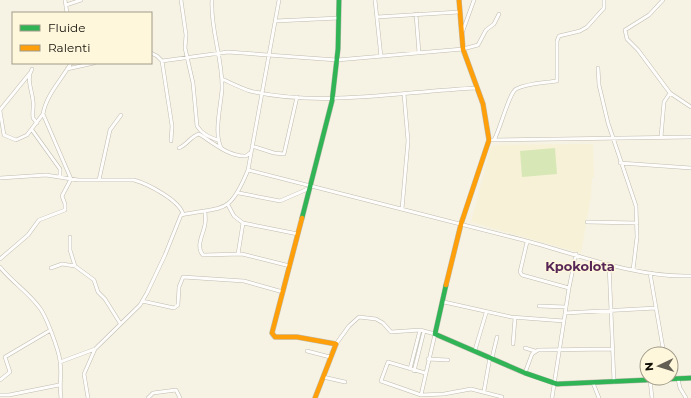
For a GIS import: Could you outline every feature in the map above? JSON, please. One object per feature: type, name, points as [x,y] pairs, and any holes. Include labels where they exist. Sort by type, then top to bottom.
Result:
[{"type":"street","points":[[65,0],[67,12]]},
{"type":"street","points":[[66,5],[81,0]]},
{"type":"street","points":[[181,0],[186,35],[185,48],[188,58],[197,126],[200,131],[210,138],[218,140]]},
{"type":"street","points":[[212,0],[222,79],[218,140],[222,149]]},
{"type":"street","points":[[88,398],[84,374],[95,349],[142,301],[165,255],[181,214],[205,211],[228,205],[239,193],[248,170],[250,152],[263,93],[268,55],[279,0]]},
{"type":"street","points":[[336,344],[297,337],[273,336],[332,98],[337,60],[339,0]]},
{"type":"street","points":[[375,0],[381,57]]},
{"type":"street","points":[[459,0],[463,49],[477,88],[491,140]]},
{"type":"street","points":[[462,34],[474,0]]},
{"type":"street","points":[[421,395],[428,359],[444,302],[461,224],[491,140],[502,124],[510,97],[514,91],[527,85],[557,81],[557,41],[559,36],[580,31],[589,25],[604,8],[604,0]]},
{"type":"street","points":[[662,0],[654,7],[649,15],[625,30],[624,33],[626,39],[638,50],[669,94],[691,107]]},
{"type":"street","points":[[377,17],[460,12]]},
{"type":"street","points":[[416,14],[419,53]]},
{"type":"street","points":[[162,61],[218,53],[337,60],[463,49],[478,45],[486,30],[494,24],[499,14]]},
{"type":"street","points":[[275,21],[339,18]]},
{"type":"street","points":[[152,54],[162,61],[172,126],[171,141]]},
{"type":"street","points":[[32,69],[0,111],[4,135],[16,140],[27,136],[44,114],[53,91],[70,64]]},
{"type":"street","points":[[67,69],[90,64]]},
{"type":"street","points":[[598,68],[599,85],[613,138],[620,163],[636,206],[637,223],[633,270]]},
{"type":"street","points":[[30,73],[29,83],[33,103],[33,118],[37,123]]},
{"type":"street","points":[[222,79],[248,90],[297,97],[363,98],[477,88]]},
{"type":"street","points":[[402,209],[408,141],[404,94]]},
{"type":"street","points":[[661,137],[664,102],[669,94]]},
{"type":"street","points":[[252,146],[274,153],[284,154],[297,97]]},
{"type":"street","points":[[44,114],[71,179]]},
{"type":"street","points":[[99,180],[110,130],[121,115]]},
{"type":"street","points":[[32,130],[60,170],[60,176]]},
{"type":"street","points":[[179,148],[185,146],[199,134],[222,149],[242,156],[248,155],[250,152]]},
{"type":"street","points":[[491,140],[691,137]]},
{"type":"street","points":[[620,163],[691,168]]},
{"type":"street","points":[[248,170],[461,224],[633,270],[650,273],[691,276]]},
{"type":"street","points":[[0,178],[46,174],[71,179],[134,180],[143,182],[172,199],[182,210],[183,214]]},
{"type":"street","points":[[0,259],[28,235],[39,220],[65,210],[66,207],[62,196],[71,179]]},
{"type":"street","points":[[239,193],[280,201],[311,187]]},
{"type":"street","points":[[228,205],[234,216],[243,223],[298,234]]},
{"type":"street","points":[[205,211],[206,222],[200,240],[201,253],[203,255],[238,254],[290,266]]},
{"type":"street","points":[[588,222],[637,223]]},
{"type":"street","points":[[238,254],[243,223]]},
{"type":"street","points":[[70,237],[70,250],[74,266]]},
{"type":"street","points":[[527,242],[520,272],[522,275],[569,288]]},
{"type":"street","points":[[552,398],[569,288],[576,254]]},
{"type":"street","points":[[52,268],[62,264],[74,266],[94,280],[98,292],[120,323]]},
{"type":"street","points":[[609,264],[614,382]]},
{"type":"street","points":[[0,267],[40,308],[58,350],[60,362],[59,385],[61,398]]},
{"type":"street","points":[[650,273],[663,346]]},
{"type":"street","points":[[142,301],[174,308],[178,305],[179,287],[183,277],[244,281],[283,292]]},
{"type":"street","points":[[444,302],[486,313],[514,318],[564,321]]},
{"type":"street","points":[[538,306],[566,308]]},
{"type":"street","points":[[565,313],[656,308]]},
{"type":"street","points":[[475,350],[486,313]]},
{"type":"street","points":[[315,398],[336,344],[349,326],[359,317],[376,319],[383,323],[392,332],[422,331],[435,334],[553,384],[639,381]]},
{"type":"street","points":[[513,344],[514,318]]},
{"type":"street","points":[[0,380],[10,372],[5,357],[49,331]]},
{"type":"street","points":[[410,369],[422,331]]},
{"type":"street","points":[[414,371],[422,331]]},
{"type":"street","points":[[484,391],[497,337]]},
{"type":"street","points":[[524,348],[535,351],[613,349]]},
{"type":"street","points":[[60,362],[95,349]]},
{"type":"street","points":[[307,351],[330,357]]},
{"type":"street","points":[[525,373],[532,354],[535,351]]},
{"type":"street","points":[[428,359],[448,360]]},
{"type":"street","points":[[425,373],[414,371],[388,362],[381,381],[428,397],[471,389],[484,391],[502,397]]},
{"type":"street","points":[[323,377],[345,382]]},
{"type":"street","points":[[679,380],[691,378]]},
{"type":"street","points":[[593,383],[599,398]]},
{"type":"street","points":[[679,384],[686,398]]},
{"type":"street","points":[[0,395],[9,395],[59,385]]},
{"type":"street","points":[[651,386],[652,398]]},
{"type":"street","points":[[148,398],[153,393],[176,390],[180,398]]},
{"type":"street","points":[[454,392],[454,398]]},
{"type":"street","points":[[412,397],[413,393]]},
{"type":"shaded area","points":[[593,144],[594,177],[592,178],[591,196],[581,253],[471,222],[491,147],[495,145]]},
{"type":"green space","points":[[555,148],[557,174],[522,177],[520,151]]},
{"type":"traffic: fast","points":[[302,218],[332,101],[338,49],[339,0]]},
{"type":"traffic: fast","points":[[446,285],[435,334],[525,373],[557,384],[691,378]]},
{"type":"traffic: slow","points":[[446,285],[461,224],[489,140],[483,104],[463,49],[459,0]]},
{"type":"traffic: slow","points":[[302,218],[272,333],[275,337],[297,337],[336,344],[315,398]]},
{"type":"district","name":"Kpokolota","points":[[580,266]]}]
